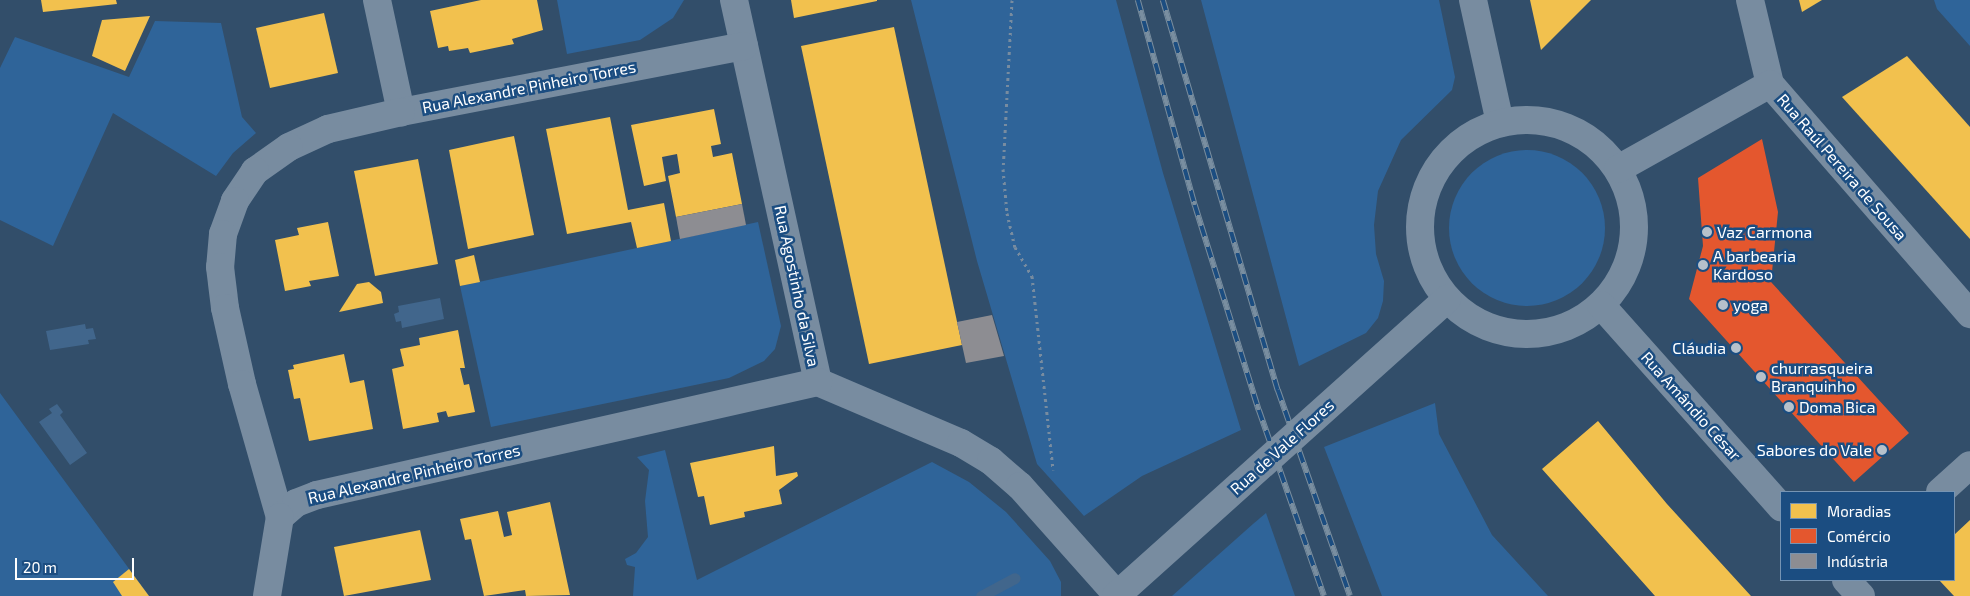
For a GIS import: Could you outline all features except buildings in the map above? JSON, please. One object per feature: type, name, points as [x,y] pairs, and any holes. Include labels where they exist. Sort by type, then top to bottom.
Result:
[{"type":"street","points":[[377,0],[402,112]]},
{"type":"street","name":"Rua Agostinho da Silva","points":[[734,0],[818,382],[961,443],[991,461],[1020,486],[1053,521],[1116,596]]},
{"type":"street","points":[[1473,0],[1500,123]]},
{"type":"street","name":"Rua Raúl Pereira de Sousa","points":[[1750,0],[1770,84],[1970,314]]},
{"type":"street","name":"Rua Alexandre Pinheiro Torres","points":[[744,46],[402,112],[328,129],[289,147],[255,171],[235,201],[223,234],[220,267],[225,308],[257,445],[280,517],[296,503],[317,495],[818,382]]},
{"type":"street","points":[[1618,169],[1770,84]]},
{"type":"street","points":[[1545,121],[1586,138],[1618,169],[1628,192],[1634,216],[1634,240],[1628,264],[1617,286],[1601,305],[1573,324],[1540,334],[1506,332],[1474,320],[1447,299],[1431,276],[1422,250],[1420,223],[1424,196],[1435,171],[1452,149],[1474,133],[1500,123],[1545,121]]},
{"type":"street","name":"Rua de Vale Flores","points":[[1116,596],[1447,299]]},
{"type":"street","name":"Rua Amândio César","points":[[1601,305],[1780,506]]},
{"type":"street","points":[[1941,491],[1970,465]]},
{"type":"street","points":[[267,596],[280,517]]},
{"type":"street","points":[[1847,581],[1861,596]]},
{"type":"path","points":[[1012,0],[1003,169],[1007,213],[1014,247],[1032,276],[1034,286],[1053,450],[1053,521]]},
{"type":"shaded area","points":[[557,0],[684,0],[673,18],[640,40],[567,54]]},
{"type":"shaded area","points":[[911,0],[1116,0],[1163,173],[1241,430],[1142,476],[1084,516],[1037,464],[977,261]]},
{"type":"shaded area","points":[[1201,0],[1439,0],[1455,77],[1452,90],[1401,140],[1378,191],[1374,225],[1376,254],[1384,281],[1383,301],[1378,318],[1366,333],[1299,366]]},
{"type":"shaded area","points":[[1934,0],[1970,0],[1970,46],[1937,9]]},
{"type":"shaded area","points":[[155,21],[221,23],[242,117],[256,133],[233,153],[216,176],[113,113],[53,246],[0,220],[0,68],[15,37],[129,77]]},
{"type":"shaded area","points":[[1527,150],[1557,156],[1570,163],[1582,173],[1592,185],[1599,198],[1605,228],[1599,258],[1592,271],[1582,283],[1570,293],[1557,300],[1527,306],[1497,300],[1484,293],[1472,283],[1462,271],[1455,258],[1449,228],[1455,198],[1462,185],[1472,173],[1484,163],[1497,156]]},
{"type":"shaded area","points":[[758,222],[781,326],[775,349],[764,361],[729,378],[491,427],[460,286]]},
{"type":"shaded area","points":[[440,298],[444,319],[402,328],[401,321],[396,322],[394,314],[399,312],[398,306]]},
{"type":"shaded area","points":[[85,324],[86,329],[93,328],[96,339],[88,340],[89,344],[50,350],[46,331]]},
{"type":"shaded area","points":[[0,393],[33,438],[149,596],[0,596]]},
{"type":"shaded area","points":[[1435,403],[1439,434],[1492,535],[1548,596],[1382,596],[1324,447]]},
{"type":"shaded area","points":[[57,404],[63,412],[60,415],[87,453],[70,465],[39,422],[52,413],[49,409]]},
{"type":"shaded area","points":[[665,450],[697,580],[932,462],[969,482],[1006,512],[1050,561],[1061,582],[1061,596],[633,596],[635,567],[627,565],[625,559],[636,553],[648,537],[645,501],[649,470],[637,457]]},
{"type":"shaded area","points":[[1266,513],[1295,596],[1172,596],[1253,524]]},
{"type":"waterway","points":[[981,596],[1015,578]]},
{"type":"railway","points":[[1138,0],[1195,205],[1259,410],[1324,596]]},
{"type":"railway","points":[[1163,0],[1278,390],[1350,596]]},
{"type":"place","name":"Vaz Carmona","points":[[1707,232]]},
{"type":"place","name":"A barbearia Kardoso","points":[[1703,265]]},
{"type":"place","name":"yoga","points":[[1723,305]]},
{"type":"place","name":"Cláudia","points":[[1736,348]]},
{"type":"place","name":"churrasqueira Branquinho","points":[[1761,377]]},
{"type":"place","name":"Doma Bica","points":[[1789,407]]},
{"type":"place","name":"Sabores do Vale","points":[[1882,450]]}]
